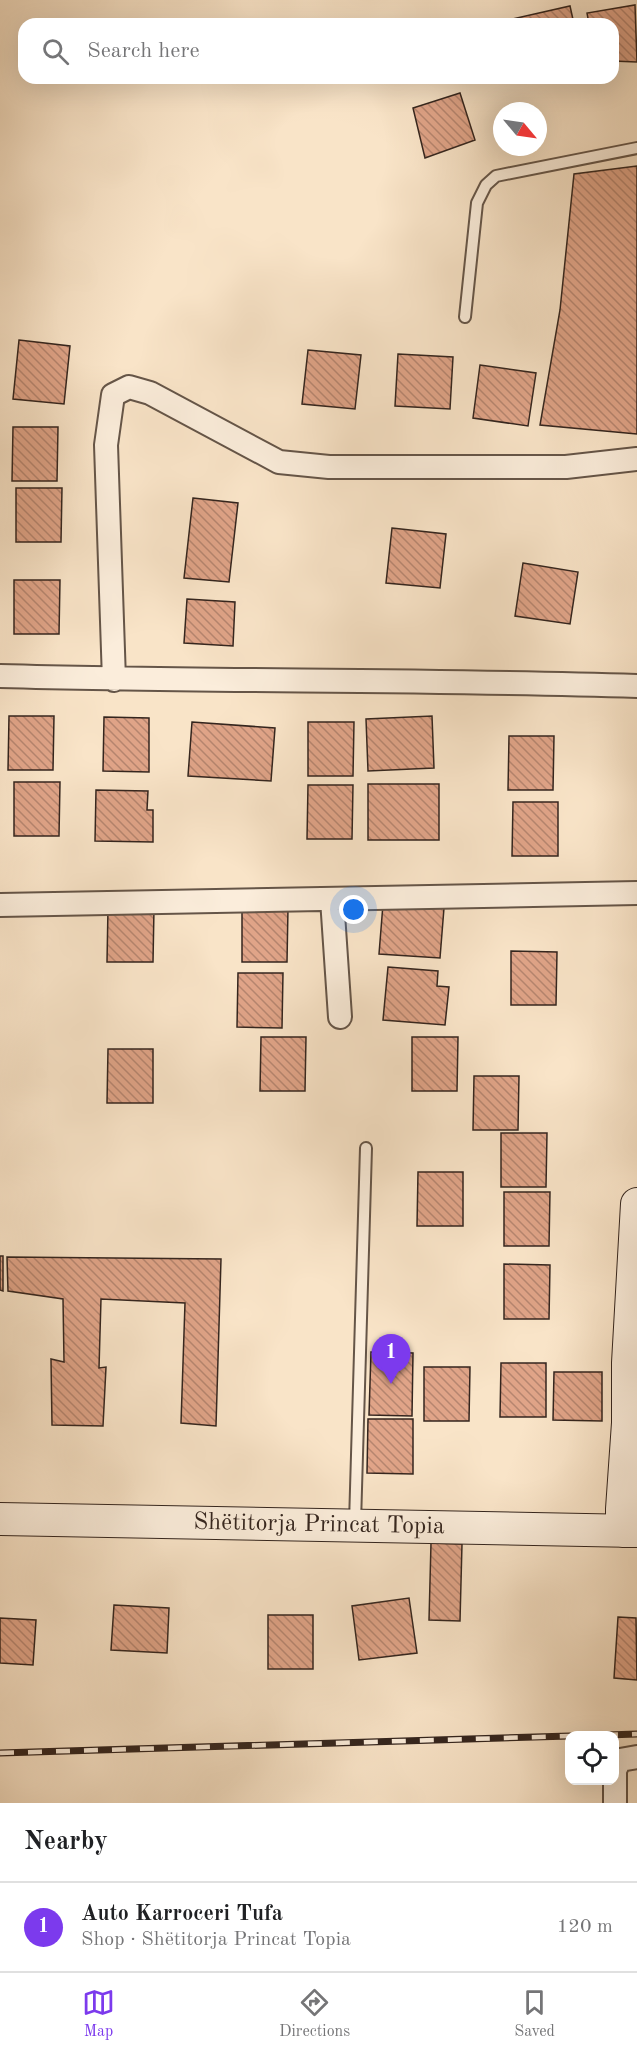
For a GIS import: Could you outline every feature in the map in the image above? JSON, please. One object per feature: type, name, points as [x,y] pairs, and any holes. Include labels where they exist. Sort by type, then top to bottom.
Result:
[{"type":"main road","points":[[630,1531],[622,1509],[637,1204]]},
{"type":"main road","name":"Shëtitorja Princat Topia","points":[[0,1519],[630,1531]]},
{"type":"street","points":[[114,680],[106,445],[113,395],[129,387],[150,393],[279,462],[329,467],[566,467],[637,459]]},
{"type":"street","points":[[0,676],[114,680],[515,682],[637,686]]},
{"type":"street","points":[[0,905],[637,893]]},
{"type":"street","points":[[332,899],[340,1017]]},
{"type":"street","points":[[615,1803],[615,1770],[620,1760],[637,1757]]},
{"type":"lane","points":[[465,316],[477,203],[486,185],[496,176],[637,148]]},
{"type":"lane","points":[[354,1526],[366,1148]]},
{"type":"building","points":[[635,5],[637,62],[619,61],[619,18],[588,18],[587,13]]},
{"type":"building","points":[[570,6],[573,18],[517,18]]},
{"type":"building","points":[[460,93],[475,140],[425,158],[413,108]]},
{"type":"building","points":[[637,166],[637,434],[540,425],[560,310],[574,174]]},
{"type":"building","points":[[19,340],[70,346],[64,404],[13,399]]},
{"type":"building","points":[[308,350],[361,355],[355,409],[302,404]]},
{"type":"building","points":[[398,354],[453,357],[450,409],[395,406]]},
{"type":"building","points":[[480,365],[536,373],[528,426],[473,418]]},
{"type":"building","points":[[13,427],[58,427],[57,481],[12,481]]},
{"type":"building","points":[[16,488],[62,488],[61,542],[16,542]]},
{"type":"building","points":[[193,498],[238,503],[229,582],[184,578]]},
{"type":"building","points":[[392,528],[446,534],[440,588],[386,583]]},
{"type":"building","points":[[523,563],[578,572],[570,624],[515,616]]},
{"type":"building","points":[[14,580],[60,580],[59,634],[14,634]]},
{"type":"building","points":[[187,599],[235,602],[233,646],[184,643]]},
{"type":"building","points":[[9,716],[54,716],[53,770],[8,770]]},
{"type":"building","points":[[432,716],[434,768],[368,771],[366,719]]},
{"type":"building","points":[[104,717],[149,718],[149,772],[103,771]]},
{"type":"building","points":[[192,722],[275,728],[271,781],[188,776]]},
{"type":"building","points":[[308,722],[354,722],[353,776],[308,776]]},
{"type":"building","points":[[509,736],[554,736],[553,790],[508,790]]},
{"type":"building","points":[[14,782],[60,782],[59,836],[14,836]]},
{"type":"building","points":[[368,784],[439,784],[439,840],[368,840]]},
{"type":"building","points":[[308,785],[353,785],[352,839],[307,839]]},
{"type":"building","points":[[96,790],[148,791],[147,810],[153,810],[153,842],[95,841]]},
{"type":"building","points":[[513,802],[558,802],[558,856],[512,856]]},
{"type":"building","points":[[383,904],[444,908],[440,958],[379,954]]},
{"type":"building","points":[[108,908],[154,908],[153,962],[107,962]]},
{"type":"building","points":[[242,908],[288,908],[287,962],[242,962]]},
{"type":"building","points":[[511,951],[557,952],[556,1005],[511,1005]]},
{"type":"building","points":[[388,967],[438,971],[437,986],[449,987],[445,1025],[383,1020]]},
{"type":"building","points":[[238,973],[283,973],[282,1028],[237,1027]]},
{"type":"building","points":[[261,1037],[306,1037],[305,1091],[260,1091]]},
{"type":"building","points":[[412,1037],[458,1037],[457,1091],[412,1091]]},
{"type":"building","points":[[108,1049],[153,1049],[153,1103],[107,1103]]},
{"type":"building","points":[[474,1076],[519,1076],[518,1130],[473,1130]]},
{"type":"building","points":[[501,1133],[547,1133],[546,1187],[501,1187]]},
{"type":"building","points":[[418,1172],[463,1172],[463,1226],[417,1226]]},
{"type":"building","points":[[504,1192],[550,1192],[549,1246],[504,1246]]},
{"type":"building","points":[[0,1256],[3,1256],[3,1291],[0,1290]]},
{"type":"building","points":[[7,1257],[221,1259],[216,1426],[181,1423],[185,1303],[101,1299],[99,1368],[106,1367],[103,1426],[52,1425],[51,1359],[64,1362],[63,1299],[8,1291]]},
{"type":"building","points":[[504,1264],[550,1265],[549,1319],[504,1319]]},
{"type":"building","points":[[371,1352],[413,1353],[412,1416],[369,1415]]},
{"type":"building","points":[[501,1363],[546,1363],[546,1417],[500,1417]]},
{"type":"building","points":[[424,1367],[470,1367],[469,1421],[424,1421]]},
{"type":"building","points":[[554,1372],[602,1372],[602,1421],[553,1420]]},
{"type":"building","points":[[368,1419],[413,1419],[413,1474],[367,1473]]},
{"type":"building","points":[[431,1543],[462,1544],[460,1621],[429,1620]]},
{"type":"building","points":[[409,1598],[417,1653],[359,1660],[352,1606]]},
{"type":"building","points":[[114,1605],[169,1608],[167,1653],[111,1650]]},
{"type":"building","points":[[268,1615],[313,1615],[313,1669],[268,1669]]},
{"type":"building","points":[[618,1617],[636,1618],[637,1680],[614,1678]]},
{"type":"building","points":[[0,1618],[36,1620],[33,1665],[0,1663]]},
{"type":"railway","points":[[619,1735],[637,1734]]},
{"type":"railway","points":[[0,1753],[565,1736]]},
{"type":"place","name":"Auto Karroceri Tufa","points":[[391,1384]]}]
